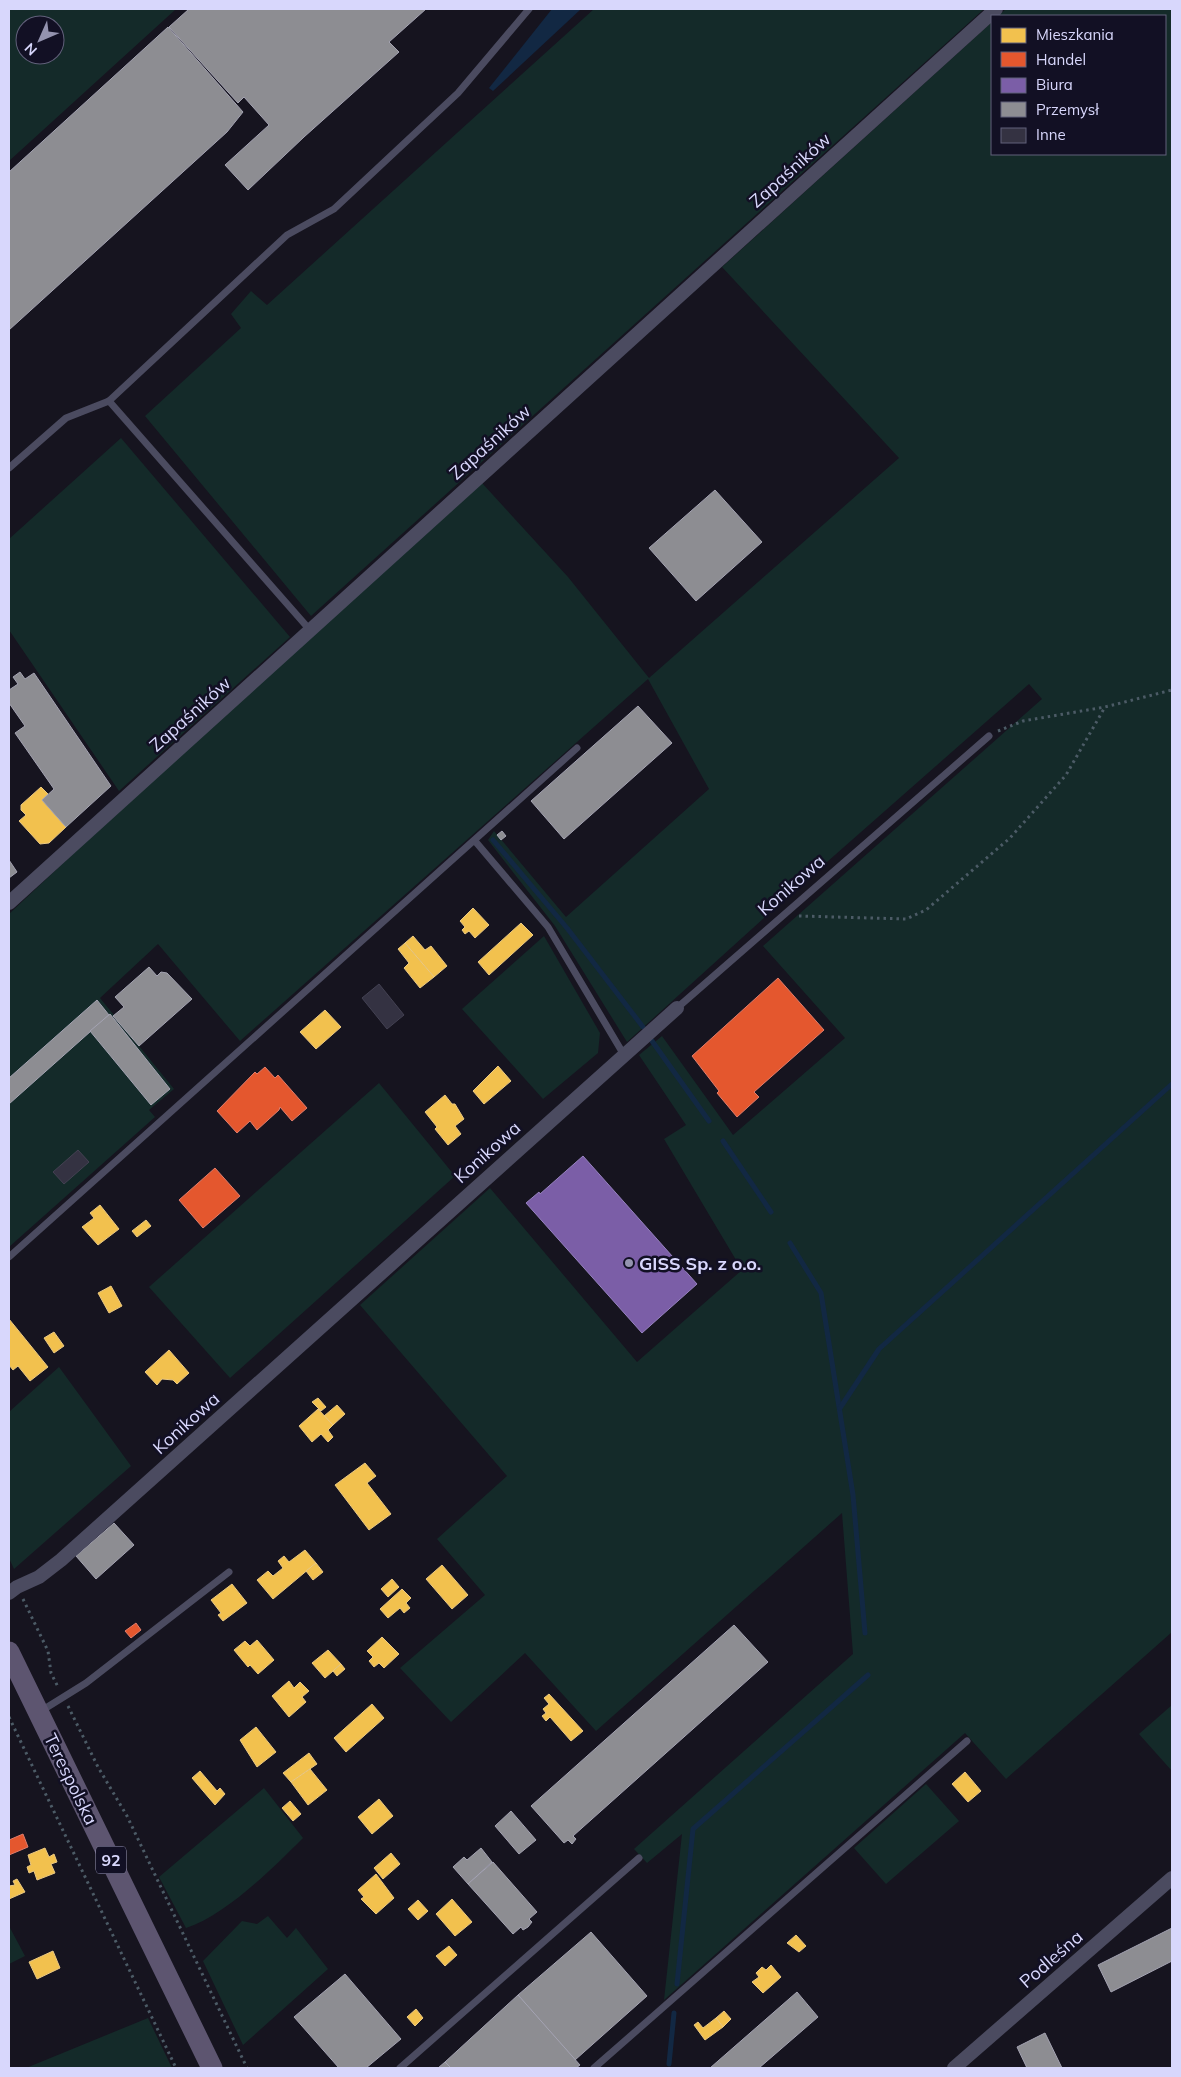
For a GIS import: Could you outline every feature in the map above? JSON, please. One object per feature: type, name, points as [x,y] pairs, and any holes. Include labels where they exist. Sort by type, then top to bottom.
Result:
[{"type":"main road","name":"Terespolska","points":[[9,1652],[212,2068]]},
{"type":"street","name":"Zapaśników","points":[[9,903],[996,9]]},
{"type":"street","name":"Konikowa","points":[[13,1590],[39,1577],[61,1560],[677,1008]]},
{"type":"street","name":"Podleśna","points":[[954,2068],[1172,1878]]},
{"type":"lane","points":[[9,468],[66,418],[109,400],[288,235],[334,208],[458,93],[529,9]]},
{"type":"lane","points":[[109,400],[310,630]]},
{"type":"lane","name":"Konikowa","points":[[677,1008],[786,915],[989,736]]},
{"type":"lane","points":[[9,1257],[577,748]]},
{"type":"lane","points":[[475,841],[548,927],[624,1055]]},
{"type":"lane","points":[[38,1713],[86,1684],[229,1572]]},
{"type":"lane","points":[[594,2068],[967,1741]]},
{"type":"lane","points":[[400,2068],[639,1858]]},
{"type":"path","points":[[989,736],[1005,726],[1023,721],[1105,707],[1172,690]]},
{"type":"path","points":[[786,915],[906,919],[926,910],[1017,832],[1066,775],[1105,707]]},
{"type":"path","points":[[13,1590],[48,1651],[51,1672],[98,1767],[127,1816],[247,2068]]},
{"type":"path","points":[[9,1717],[176,2068]]},
{"type":"green space","points":[[9,9],[176,9],[9,161]]},
{"type":"green space","points":[[594,9],[984,9],[311,616],[145,416],[241,328],[231,314],[251,291],[267,305]]},
{"type":"green space","points":[[1006,9],[1172,9],[1172,1632],[1006,1779],[965,1733],[664,2000],[682,1834],[647,1863],[634,1849],[853,1654],[842,1513],[596,1731],[525,1653],[451,1722],[400,1668],[485,1595],[437,1539],[507,1476],[360,1305],[490,1188],[637,1362],[742,1270],[664,1139],[686,1125],[639,1055],[662,1036],[733,1135],[845,1038],[763,946],[1042,699],[1029,684],[785,899],[627,1042],[555,926],[488,840],[494,831],[566,917],[709,789],[648,679],[240,1041],[158,944],[100,998],[174,1089],[149,1110],[155,1117],[9,1247],[9,914],[138,793],[482,483],[568,577],[649,678],[899,458],[722,267],[991,23],[991,155],[1166,155],[1166,15],[999,15]]},
{"type":"green space","points":[[121,438],[290,637],[119,791],[9,630],[9,539]]},
{"type":"green space","points":[[544,936],[600,1033],[598,1053],[543,1099],[462,1009]]},
{"type":"green space","points":[[379,1083],[455,1176],[230,1378],[149,1287]]},
{"type":"green space","points":[[59,1367],[131,1466],[14,1569],[9,1558],[9,1412]]},
{"type":"green space","points":[[1172,1705],[1172,1771],[1139,1734]]},
{"type":"green space","points":[[926,1784],[959,1821],[886,1884],[854,1848]]},
{"type":"green space","points":[[264,1788],[303,1838],[249,1889],[217,1913],[186,1928],[159,1877]]},
{"type":"green space","points":[[268,1916],[287,1938],[296,1928],[328,1969],[243,2045],[203,1961],[242,1921],[257,1924]]},
{"type":"green space","points":[[9,1926],[25,1956],[9,1964]]},
{"type":"green space","points":[[148,2018],[172,2068],[26,2068]]},
{"type":"water","points":[[552,9],[581,9],[493,91],[489,88]]},
{"type":"building: Mieszkania","points":[[41,787],[48,794],[42,800],[66,827],[49,843],[40,844],[19,821],[26,815],[21,810],[21,805]]},
{"type":"building: Mieszkania","points":[[473,908],[489,925],[475,938],[469,931],[465,934],[462,930],[465,927],[460,921]]},
{"type":"building: Mieszkania","points":[[521,923],[533,935],[489,975],[478,962]]},
{"type":"building: Mieszkania","points":[[413,936],[425,950],[431,946],[447,966],[434,977],[405,943]]},
{"type":"building: Mieszkania","points":[[405,943],[434,977],[420,988],[404,968],[409,963],[398,949]]},
{"type":"building: Mieszkania","points":[[325,1010],[341,1027],[316,1049],[300,1032]]},
{"type":"building: Mieszkania","points":[[498,1066],[511,1081],[484,1104],[473,1091]]},
{"type":"building: Mieszkania","points":[[445,1095],[452,1104],[455,1104],[464,1119],[455,1126],[461,1134],[448,1145],[435,1129],[437,1127],[425,1112]]},
{"type":"building: Mieszkania","points":[[100,1205],[119,1229],[98,1245],[82,1227],[94,1218],[90,1213]]},
{"type":"building: Mieszkania","points":[[146,1220],[151,1226],[137,1237],[132,1231]]},
{"type":"building: Mieszkania","points":[[111,1286],[122,1306],[109,1313],[98,1293]]},
{"type":"building: Mieszkania","points":[[9,1319],[48,1367],[30,1381],[18,1366],[13,1370],[9,1365]]},
{"type":"building: Mieszkania","points":[[54,1332],[64,1346],[54,1353],[44,1338]]},
{"type":"building: Mieszkania","points":[[169,1350],[189,1373],[177,1384],[173,1380],[162,1379],[157,1385],[145,1372]]},
{"type":"building: Mieszkania","points":[[318,1398],[326,1407],[321,1411],[312,1402]]},
{"type":"building: Mieszkania","points":[[337,1405],[345,1414],[333,1425],[324,1416]]},
{"type":"building: Mieszkania","points":[[318,1409],[333,1425],[328,1430],[333,1437],[328,1442],[321,1434],[312,1442],[299,1426]]},
{"type":"building: Mieszkania","points":[[365,1463],[376,1476],[367,1483],[391,1514],[369,1530],[335,1485]]},
{"type":"building: Mieszkania","points":[[305,1550],[316,1563],[273,1599],[257,1580],[268,1571],[273,1576],[283,1568],[278,1561],[284,1556],[289,1562]]},
{"type":"building: Mieszkania","points":[[316,1563],[323,1572],[313,1580],[306,1571]]},
{"type":"building: Mieszkania","points":[[442,1565],[468,1595],[452,1609],[426,1579]]},
{"type":"building: Mieszkania","points":[[392,1579],[399,1587],[388,1597],[381,1589]]},
{"type":"building: Mieszkania","points":[[232,1584],[247,1603],[223,1621],[218,1615],[221,1613],[211,1600]]},
{"type":"building: Mieszkania","points":[[402,1589],[411,1598],[406,1603],[410,1608],[404,1613],[400,1608],[388,1618],[380,1609]]},
{"type":"building: Mieszkania","points":[[382,1637],[399,1654],[384,1668],[379,1663],[374,1667],[369,1661],[373,1657],[367,1651]]},
{"type":"building: Mieszkania","points":[[257,1640],[274,1660],[258,1674],[250,1665],[248,1667],[234,1650],[245,1641],[250,1646]]},
{"type":"building: Mieszkania","points":[[328,1650],[341,1664],[325,1678],[312,1663]]},
{"type":"building: Mieszkania","points":[[341,1664],[345,1669],[337,1676],[333,1671]]},
{"type":"building: Mieszkania","points":[[289,1681],[294,1688],[300,1682],[309,1691],[302,1697],[306,1702],[289,1717],[272,1696]]},
{"type":"building: Mieszkania","points":[[549,1694],[583,1731],[571,1741],[550,1717],[546,1721],[542,1716],[546,1713],[543,1709],[549,1704],[544,1698]]},
{"type":"building: Mieszkania","points":[[372,1704],[384,1718],[346,1752],[334,1738]]},
{"type":"building: Mieszkania","points":[[256,1727],[276,1752],[257,1767],[240,1740]]},
{"type":"building: Mieszkania","points":[[309,1753],[317,1764],[291,1782],[283,1773]]},
{"type":"building: Mieszkania","points":[[310,1769],[327,1790],[308,1805],[291,1782]]},
{"type":"building: Mieszkania","points":[[200,1771],[217,1791],[220,1788],[225,1794],[215,1805],[192,1778]]},
{"type":"building: Mieszkania","points":[[965,1772],[981,1791],[968,1802],[952,1784]]},
{"type":"building: Mieszkania","points":[[379,1799],[393,1816],[372,1834],[358,1817]]},
{"type":"building: Mieszkania","points":[[290,1801],[301,1814],[293,1821],[282,1808]]},
{"type":"building: Mieszkania","points":[[45,1848],[49,1857],[54,1854],[57,1862],[51,1864],[55,1873],[37,1880],[34,1871],[29,1873],[27,1867],[31,1865],[28,1855]]},
{"type":"building: Mieszkania","points":[[391,1853],[400,1864],[383,1879],[374,1868]]},
{"type":"building: Mieszkania","points":[[376,1874],[394,1898],[376,1914],[361,1899],[364,1897],[358,1890]]},
{"type":"building: Mieszkania","points":[[17,1879],[25,1892],[9,1899],[9,1886],[15,1885],[13,1881]]},
{"type":"building: Mieszkania","points":[[452,1899],[472,1922],[455,1936],[436,1914]]},
{"type":"building: Mieszkania","points":[[418,1900],[428,1911],[418,1920],[408,1909]]},
{"type":"building: Mieszkania","points":[[796,1935],[806,1946],[799,1952],[787,1943]]},
{"type":"building: Mieszkania","points":[[449,1946],[457,1955],[445,1966],[436,1956]]},
{"type":"building: Mieszkania","points":[[53,1951],[60,1968],[37,1979],[29,1962]]},
{"type":"building: Mieszkania","points":[[771,1965],[781,1977],[763,1993],[752,1982],[759,1977],[756,1973],[762,1967],[766,1970]]},
{"type":"building: Mieszkania","points":[[416,2009],[423,2018],[415,2026],[407,2017]]},
{"type":"building: Mieszkania","points":[[724,2011],[731,2019],[723,2027],[716,2018]]},
{"type":"building: Mieszkania","points":[[716,2018],[723,2027],[705,2040],[694,2025],[698,2022],[703,2028]]},
{"type":"building: Handel","points":[[778,978],[824,1030],[754,1092],[759,1097],[737,1117],[717,1093],[719,1091],[692,1056]]},
{"type":"building: Handel","points":[[265,1067],[275,1078],[278,1075],[307,1108],[292,1121],[280,1107],[257,1130],[250,1121],[237,1133],[217,1111],[255,1072],[257,1074]]},
{"type":"building: Handel","points":[[215,1168],[240,1196],[203,1228],[179,1200]]},
{"type":"building: Handel","points":[[136,1623],[141,1630],[131,1638],[125,1631]]},
{"type":"building: Handel","points":[[23,1834],[28,1847],[9,1855],[9,1840]]},
{"type":"building: Biura","name":"GISS Sp. z o.o.","points":[[583,1156],[697,1284],[642,1333],[526,1203],[539,1192],[540,1194]]},
{"type":"building: Przemysł","points":[[189,9],[426,9],[389,42],[399,52],[248,190],[225,165],[269,125],[244,97],[238,103],[169,27]]},
{"type":"building: Przemysł","points":[[168,27],[243,112],[227,132],[9,330],[9,172]]},
{"type":"building: Przemysł","points":[[715,490],[762,542],[696,601],[649,548]]},
{"type":"building: Przemysł","points":[[20,672],[25,679],[34,673],[111,786],[66,827],[42,800],[54,789],[15,733],[25,726],[9,703],[9,690],[18,684],[13,677]]},
{"type":"building: Przemysł","points":[[638,706],[672,743],[564,839],[531,801]]},
{"type":"building: Przemysł","points":[[502,831],[506,836],[501,840],[497,835]]},
{"type":"building: Przemysł","points":[[9,860],[17,872],[9,878]]},
{"type":"building: Przemysł","points":[[149,967],[157,976],[161,972],[167,973],[192,999],[139,1046],[113,1016],[124,1007],[115,997]]},
{"type":"building: Przemysł","points":[[97,1000],[109,1015],[9,1104],[9,1078]]},
{"type":"building: Przemysł","points":[[110,1014],[170,1089],[151,1105],[90,1031]]},
{"type":"building: Przemysł","points":[[114,1523],[134,1545],[96,1579],[76,1556]]},
{"type":"building: Przemysł","points":[[734,1625],[768,1662],[573,1836],[576,1839],[572,1844],[568,1840],[564,1843],[531,1806]]},
{"type":"building: Przemysł","points":[[511,1811],[536,1840],[519,1854],[495,1826]]},
{"type":"building: Przemysł","points":[[481,1848],[492,1862],[468,1884],[453,1867],[464,1857],[467,1860]]},
{"type":"building: Przemysł","points":[[493,1862],[537,1912],[529,1919],[532,1922],[528,1927],[523,1930],[521,1927],[513,1934],[468,1884]]},
{"type":"building: Przemysł","points":[[1172,1928],[1172,1961],[1111,1992],[1098,1965]]},
{"type":"building: Przemysł","points":[[591,1932],[647,1996],[575,2060],[518,1995]]},
{"type":"building: Przemysł","points":[[345,1974],[401,2039],[366,2068],[339,2068],[294,2017]]},
{"type":"building: Przemysł","points":[[797,1992],[818,2017],[759,2068],[710,2068]]},
{"type":"building: Przemysł","points":[[518,1995],[580,2065],[576,2068],[451,2068],[445,2062]]},
{"type":"building: Przemysł","points":[[1045,2033],[1062,2068],[1027,2068],[1017,2047]]},
{"type":"building: Przemysł","points":[[445,2062],[451,2068],[438,2068]]},
{"type":"building: Inne","points":[[379,984],[404,1015],[387,1029],[362,998]]},
{"type":"building: Inne","points":[[78,1150],[89,1162],[64,1184],[53,1172]]},
{"type":"waterway","points":[[493,840],[567,928],[643,1027]]},
{"type":"waterway","points":[[652,1041],[709,1121]]},
{"type":"waterway","points":[[840,1408],[879,1349],[1172,1084]]},
{"type":"waterway","points":[[723,1141],[771,1212]]},
{"type":"waterway","points":[[790,1243],[821,1293],[853,1495],[865,1633]]},
{"type":"waterway","points":[[677,1984],[693,1829],[868,1675]]},
{"type":"waterway","points":[[669,2064],[674,2013]]},
{"type":"place","name":"GISS Sp. z o.o.","points":[[629,1263]]}]
